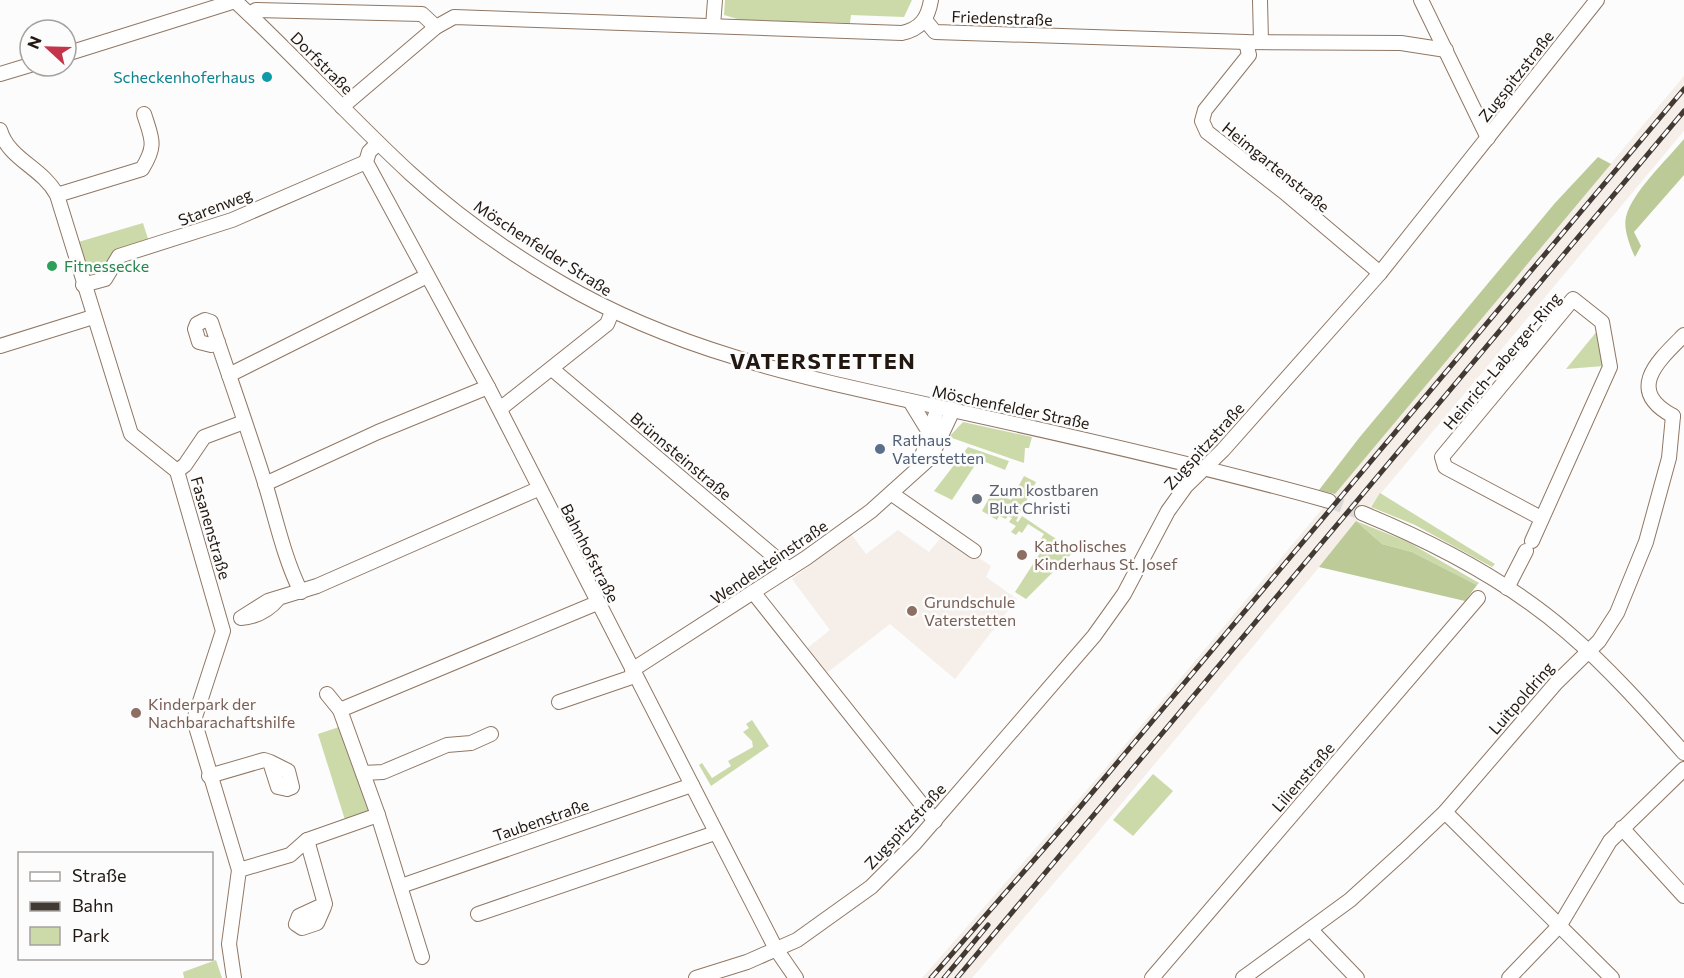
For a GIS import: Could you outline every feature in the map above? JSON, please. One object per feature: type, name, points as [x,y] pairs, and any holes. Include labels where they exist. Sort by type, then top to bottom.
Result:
[{"type":"street","points":[[713,26],[715,0]]},
{"type":"street","points":[[342,107],[436,27],[454,17],[902,33],[915,30],[925,20],[931,0]]},
{"type":"street","points":[[1260,0],[1261,41]]},
{"type":"street","points":[[1421,0],[1488,138]]},
{"type":"street","name":"Zugspitzstraße","points":[[696,978],[797,940],[871,887],[934,821],[1099,628],[1124,594],[1168,511],[1186,486],[1224,450],[1380,273],[1488,138],[1584,6],[1597,0]]},
{"type":"street","points":[[78,50],[234,1]]},
{"type":"street","name":"Dorfstraße","points":[[234,1],[382,147]]},
{"type":"street","points":[[249,14],[256,10],[422,14],[436,27]]},
{"type":"street","name":"Friedenstraße","points":[[925,20],[935,32],[1246,42],[1401,43],[1446,50]]},
{"type":"street","name":"Heimgartenstraße","points":[[1246,42],[1249,55],[1205,110],[1202,121],[1207,132],[1284,192],[1380,273]]},
{"type":"street","points":[[0,74],[18,69]]},
{"type":"street","points":[[57,195],[142,169],[151,155],[153,142],[144,114]]},
{"type":"street","name":"Fasanenstraße","points":[[0,130],[4,144],[51,184],[57,195],[131,434],[177,471],[224,631]]},
{"type":"street","points":[[366,162],[369,152],[382,147]]},
{"type":"street","name":"Möschenfelder Straße","points":[[382,147],[431,192],[492,238],[559,282],[612,312],[695,346],[741,360],[910,401],[1204,467],[1329,501]]},
{"type":"street","name":"Bahnhofstraße","points":[[366,162],[500,409],[538,489],[776,949],[796,978]]},
{"type":"street","name":"Starenweg","points":[[83,285],[105,279],[119,256],[232,220],[366,162]]},
{"type":"street","points":[[229,375],[427,276]]},
{"type":"street","name":"Heinrich-Laberger-Ring","points":[[1507,588],[1529,546],[1610,367],[1602,322],[1573,299],[1442,457],[1445,467],[1541,518]]},
{"type":"street","points":[[500,409],[607,324],[612,312]]},
{"type":"street","points":[[0,346],[93,317]]},
{"type":"street","name":"Luitpoldring","points":[[1243,978],[1350,900],[1445,812],[1556,683],[1599,641],[1617,613],[1646,542],[1679,414],[1658,407],[1650,397],[1649,385],[1655,365],[1684,334]]},
{"type":"street","points":[[218,342],[285,552],[301,592]]},
{"type":"street","name":"Brünnsteinstraße","points":[[552,369],[789,569]]},
{"type":"street","points":[[265,484],[378,432],[488,387]]},
{"type":"street","points":[[910,401],[929,432]]},
{"type":"street","name":"Wendelsteinstraße","points":[[917,470],[938,407]]},
{"type":"street","name":"Wendelsteinstraße","points":[[560,702],[634,673],[847,530],[892,494],[931,457],[953,410]]},
{"type":"street","points":[[177,471],[185,465],[204,437],[244,422]]},
{"type":"street","points":[[234,978],[229,945],[239,870],[195,726],[195,716],[224,631],[247,612],[279,598],[301,592],[538,489]]},
{"type":"street","points":[[892,494],[974,551]]},
{"type":"street","points":[[1362,513],[1416,535],[1507,588],[1555,622],[1587,651],[1684,753]]},
{"type":"street","points":[[753,592],[934,821]]},
{"type":"street","name":"Lilienstraße","points":[[1152,978],[1478,598]]},
{"type":"street","points":[[340,710],[597,603]]},
{"type":"street","points":[[327,694],[340,710],[378,814],[422,957]]},
{"type":"street","points":[[363,773],[383,772],[447,745],[471,743],[491,734]]},
{"type":"street","points":[[209,776],[257,760],[270,762]]},
{"type":"street","points":[[1509,978],[1560,925],[1605,848],[1622,828],[1684,769]]},
{"type":"street","name":"Taubenstraße","points":[[401,886],[692,785]]},
{"type":"street","points":[[1445,812],[1612,978]]},
{"type":"street","points":[[239,870],[290,855],[307,840],[378,814]]},
{"type":"street","points":[[1622,828],[1684,896]]},
{"type":"street","points":[[478,914],[715,833]]},
{"type":"street","points":[[307,840],[324,907]]},
{"type":"street","points":[[1311,930],[1357,978]]},
{"type":"shaded area","points":[[1684,76],[1684,131],[1092,839],[972,978],[922,978],[1098,777]]},
{"type":"shaded area","name":"Grundschule Vaterstetten","points":[[898,530],[929,552],[944,534],[991,566],[986,577],[1017,599],[955,679],[890,624],[824,675],[805,650],[830,630],[792,579],[851,534],[866,554]]},
{"type":"green space","points":[[725,0],[912,0],[904,17],[851,15],[850,23],[741,20],[724,15]]},
{"type":"green space","points":[[1684,139],[1684,175],[1634,232],[1641,246],[1635,257],[1625,226],[1630,207],[1651,176]]},
{"type":"green space","points":[[1598,157],[1611,164],[1335,494],[1319,490],[1359,438],[1555,203]]},
{"type":"green space","points":[[143,223],[149,242],[103,276],[86,280],[75,243]]},
{"type":"green space","points":[[1598,330],[1604,366],[1566,369]]},
{"type":"green space","points":[[963,422],[1032,437],[1029,448],[1025,448],[1024,463],[949,437]]},
{"type":"green space","points":[[968,447],[1009,461],[1005,470],[983,461],[977,462],[952,500],[934,491]]},
{"type":"green space","points":[[1024,476],[1036,482],[1016,521],[1018,522],[1022,516],[1074,551],[1026,599],[1015,592],[1044,547],[1038,543],[1044,534],[1028,524],[1022,533],[1019,531],[1016,535],[1011,532],[1016,526],[1009,522],[1012,518],[1008,516],[1006,519],[999,516],[997,520],[982,511],[993,491],[1011,500]]},
{"type":"green space","points":[[1380,493],[1495,564],[1492,567],[1415,525],[1371,507]]},
{"type":"green space","points":[[1356,521],[1408,542],[1479,583],[1477,585],[1412,552],[1382,544]]},
{"type":"green space","points":[[1356,521],[1382,544],[1412,552],[1477,585],[1465,601],[1319,567]]},
{"type":"green space","points":[[752,720],[769,746],[711,786],[699,765],[702,763],[712,778],[731,766],[728,761],[753,747],[752,741],[743,732],[749,728],[746,724]]},
{"type":"green space","points":[[342,726],[369,812],[345,820],[318,734]]},
{"type":"green space","points":[[1153,774],[1173,791],[1133,836],[1113,820]]},
{"type":"green space","points":[[216,960],[222,978],[184,978],[183,972]]},
{"type":"tunnel","points":[[1329,501],[1362,513]]},
{"type":"railway","points":[[931,978],[1075,813],[1684,89]]},
{"type":"railway","points":[[957,978],[1684,111]]},
{"type":"railway","points":[[944,978],[988,925]]},
{"type":"place","name":"Scheckenhoferhaus","points":[[267,77]]},
{"type":"place","name":"Fitnessecke","points":[[52,266]]},
{"type":"place","name":"Rathaus Vaterstetten","points":[[880,449]]},
{"type":"place","name":"Zum kostbaren Blut Christi","points":[[977,499]]},
{"type":"place","name":"Katholisches Kinderhaus St. Josef","points":[[1022,555]]},
{"type":"place","name":"Grundschule Vaterstetten","points":[[912,611]]},
{"type":"place","name":"Kinderpark der Nachbarachaftshilfe","points":[[136,713]]},
{"type":"district","name":"VATERSTETTEN","points":[[823,361]]}]
